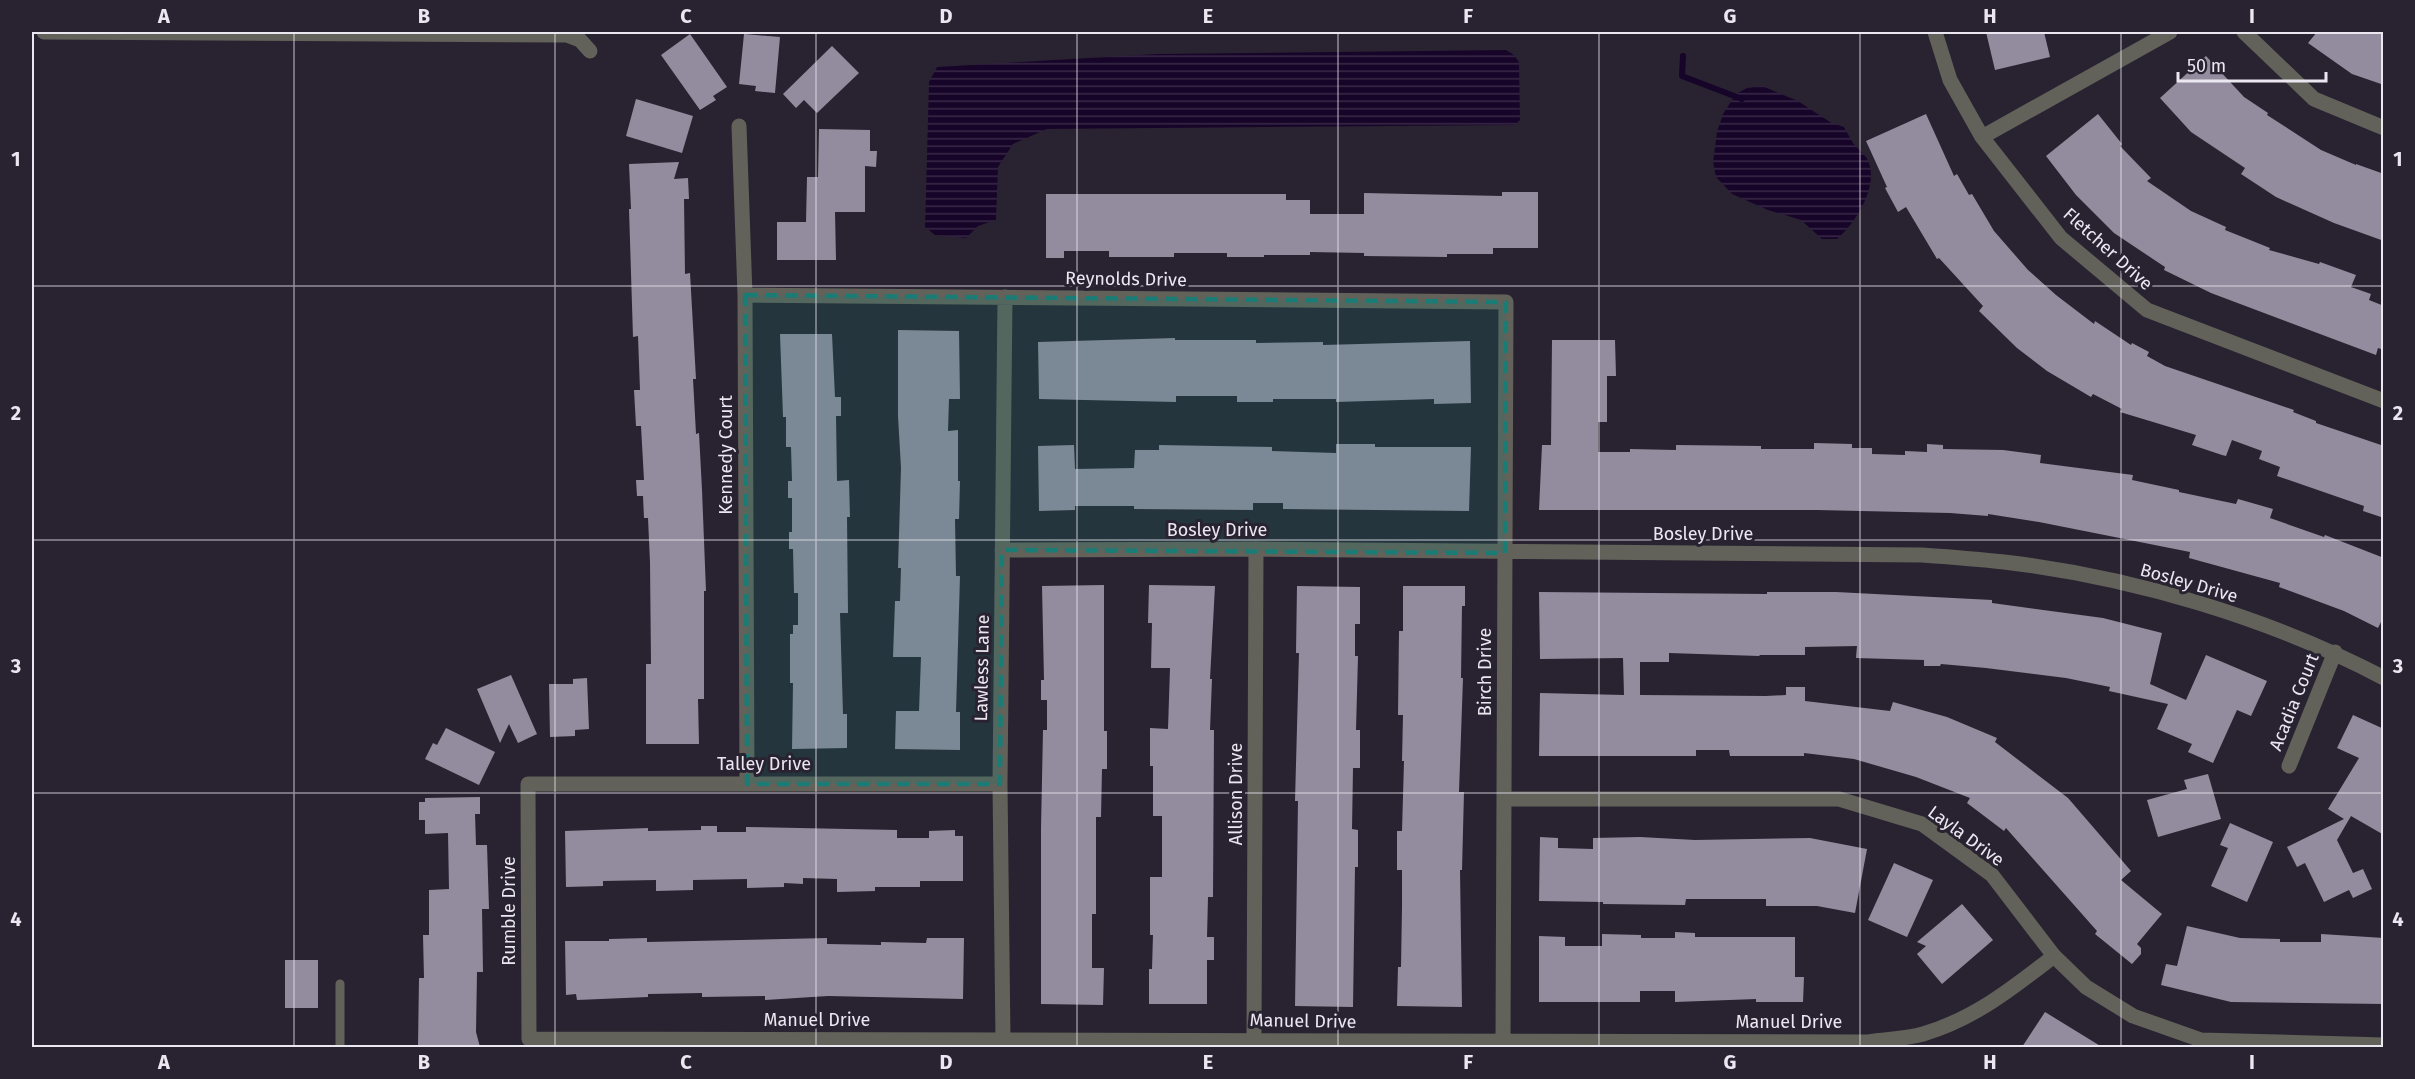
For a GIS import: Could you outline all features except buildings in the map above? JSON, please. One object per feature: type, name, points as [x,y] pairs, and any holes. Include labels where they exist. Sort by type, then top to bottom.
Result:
[{"type":"street","points":[[44,32],[567,36],[580,40],[590,51]]},
{"type":"street","name":"Fletcher Drive","points":[[1935,32],[1950,80],[1982,137],[2061,238],[2147,310],[2384,401]]},
{"type":"street","points":[[1982,137],[2170,32]]},
{"type":"street","points":[[2244,32],[2314,99],[2384,128]]},
{"type":"street","name":"Kennedy Court","points":[[739,126],[745,295],[747,784]]},
{"type":"street","name":"Reynolds Drive","points":[[745,295],[1506,302]]},
{"type":"street","name":"Lawless Lane","points":[[1003,1040],[1000,784],[1005,297]]},
{"type":"street","name":"Birch Drive","points":[[1503,1042],[1506,302]]},
{"type":"street","name":"Bosley Drive","points":[[1002,550],[1256,549],[1922,555],[2006,562],[2144,588],[2206,606],[2335,652],[2384,678]]},
{"type":"street","name":"Allison Drive","points":[[1254,1040],[1256,549]]},
{"type":"street","name":"Acadia Court","points":[[2289,766],[2335,652]]},
{"type":"street","name":"Talley Drive","points":[[528,784],[1000,784]]},
{"type":"street","name":"Rumble Drive","points":[[528,784],[529,1039]]},
{"type":"street","name":"Layla Drive","points":[[1504,799],[1839,800],[1922,824],[1992,875],[2054,956],[2086,987],[2133,1016],[2201,1040],[2384,1045]]},
{"type":"street","name":"Manuel Drive","points":[[529,1039],[1868,1042],[1922,1034],[1971,1016],[2016,986],[2054,956]]},
{"type":"lane","points":[[340,984],[340,1047]]},
{"type":"highlighted area","points":[[745,295],[1506,302],[1505,553],[1002,550],[1000,784],[747,784]]},
{"type":"shaded area","points":[[1506,50],[1519,62],[1520,120],[1515,125],[1047,129],[1013,144],[998,167],[996,220],[978,226],[966,238],[935,235],[925,227],[929,82],[937,67],[1157,54]]},
{"type":"shaded area","points":[[1762,86],[1798,101],[1830,122],[1844,127],[1853,143],[1866,157],[1871,178],[1869,190],[1859,213],[1837,239],[1822,239],[1801,220],[1768,210],[1732,194],[1716,177],[1713,162],[1717,132],[1723,114],[1736,94],[1747,88]]},
{"type":"waterway","points":[[1683,56],[1682,76],[1742,99]]}]
